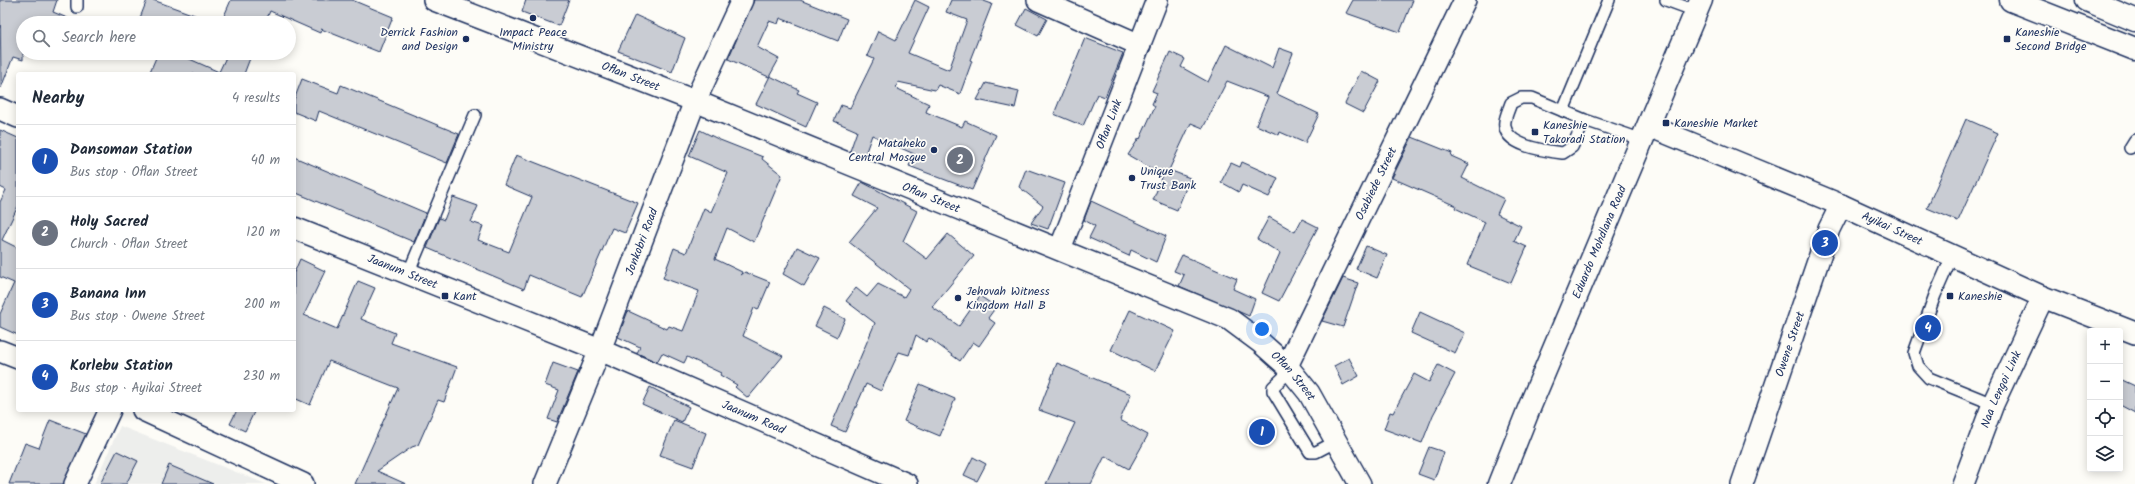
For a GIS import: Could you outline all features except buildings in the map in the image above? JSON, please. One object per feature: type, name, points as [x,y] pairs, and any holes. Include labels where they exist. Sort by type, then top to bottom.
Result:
[{"type":"main road","points":[[2011,0],[2135,49]]},
{"type":"main road","points":[[2086,0],[2135,20]]},
{"type":"main road","name":"Eduardo Mohdlana Road","points":[[1499,484],[1533,398],[1646,133],[1698,6]]},
{"type":"street","name":"Oflan Street","points":[[434,0],[695,101],[1026,238],[1060,249],[1229,320],[1260,342],[1289,368],[1309,393],[1335,442],[1360,484]]},
{"type":"street","name":"Jonkobri Road","points":[[545,484],[600,350],[695,101],[742,0]]},
{"type":"street","points":[[1038,0],[1140,45]]},
{"type":"street","name":"Oflan Link","points":[[1060,249],[1158,0]]},
{"type":"street","name":"Osabiede Street","points":[[1289,368],[1465,0]]},
{"type":"street","points":[[0,109],[16,116]]},
{"type":"street","name":"Ayikai Street","points":[[1646,133],[1841,205],[1953,254],[2044,297],[2135,333]]},
{"type":"street","name":"Owene Street","points":[[1742,484],[1829,229],[1841,205]]},
{"type":"street","name":"Jaanum Street","points":[[296,229],[600,350]]},
{"type":"street","name":"Naa Lengoi Link","points":[[1963,484],[1994,404],[2044,297]]},
{"type":"street","name":"Jaanum Road","points":[[600,350],[907,484]]},
{"type":"street","points":[[0,351],[16,357]]},
{"type":"street","points":[[75,484],[109,412]]},
{"type":"street","points":[[147,412],[303,484]]},
{"type":"lane","points":[[1563,111],[1609,0]]},
{"type":"lane","points":[[1666,0],[1698,6]]},
{"type":"lane","points":[[1585,120],[1572,147],[1563,153],[1517,143],[1508,134],[1504,122],[1511,103],[1520,98],[1532,98],[1585,120],[1646,133]]},
{"type":"lane","points":[[408,274],[475,114]]},
{"type":"lane","points":[[1953,254],[1935,295],[1914,353],[1918,366],[1929,378],[1994,404]]},
{"type":"lane","points":[[1289,368],[1273,387],[1273,391],[1310,452],[1316,452],[1335,442]]},
{"type":"shaded area","points":[[120,426],[266,484],[94,484]]},
{"type":"place","name":"Impact Peace Ministry","points":[[533,18]]},
{"type":"place","name":"Derrick Fashion and Design","points":[[466,39]]},
{"type":"place","name":"Kaneshie Second Bridge","points":[[2007,39]]},
{"type":"place","name":"Kaneshie Market","points":[[1666,123]]},
{"type":"place","name":"Kaneshie Takoradi Station","points":[[1535,132]]},
{"type":"place","name":"Mataheko Central Mosque","points":[[934,150]]},
{"type":"place","name":"Holy Sacred","points":[[960,160]]},
{"type":"place","name":"Unique Trust Bank","points":[[1132,178]]},
{"type":"place","name":"Banana Inn","points":[[1825,243]]},
{"type":"place","name":"Kant","points":[[445,296]]},
{"type":"place","name":"Kaneshie","points":[[1950,296]]},
{"type":"place","name":"Jehovah Witness Kingdom Hall B","points":[[958,298]]},
{"type":"place","name":"Korlebu Station","points":[[1928,328]]},
{"type":"place","name":"Dansoman Station","points":[[1262,432]]}]
